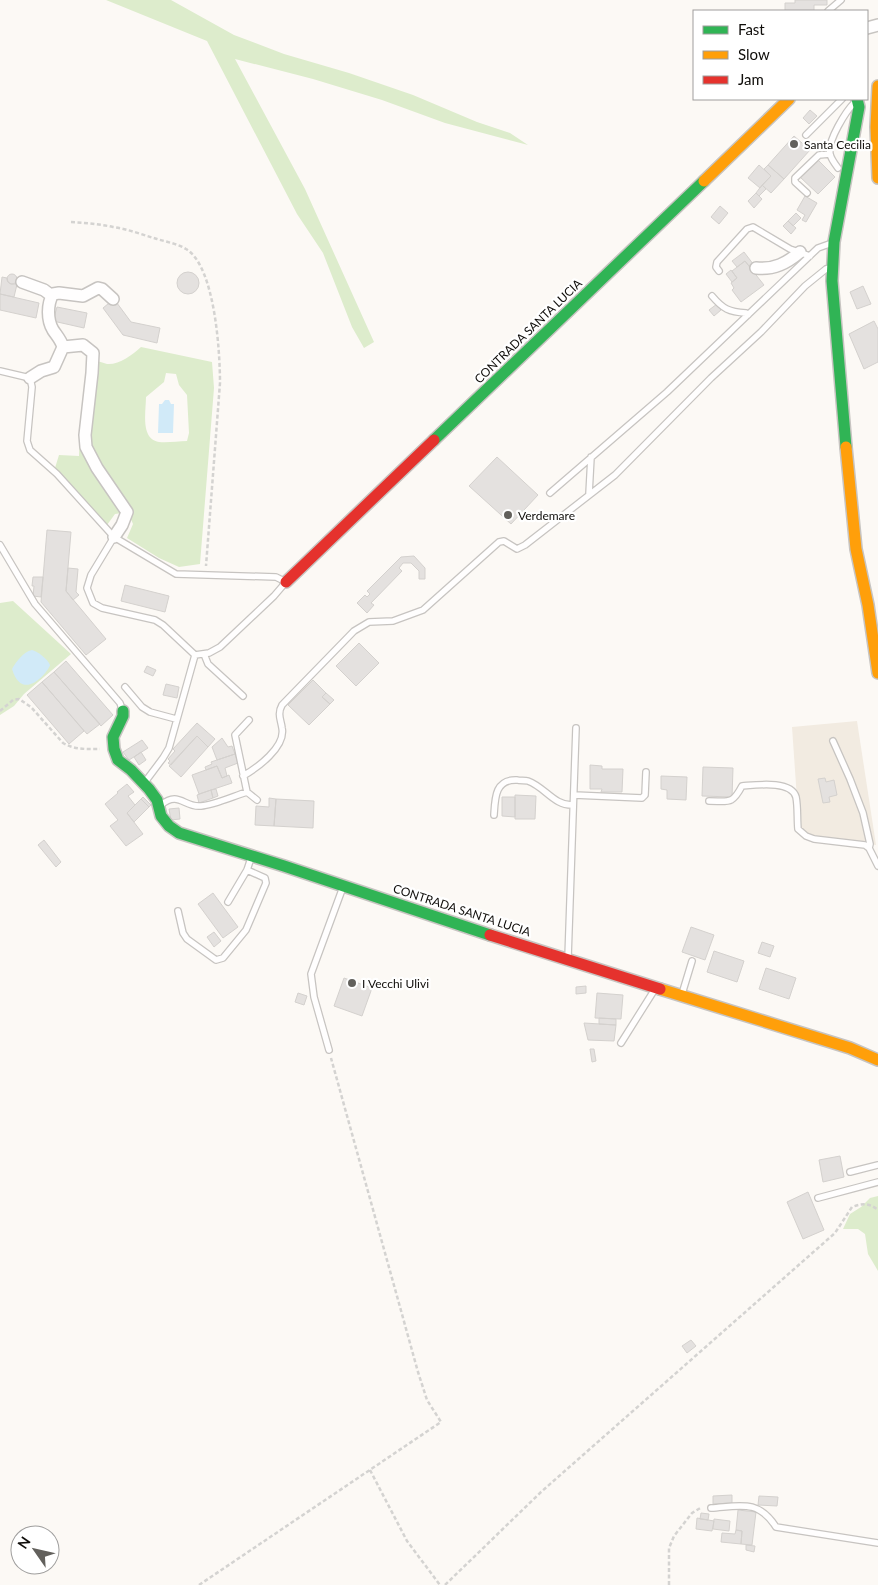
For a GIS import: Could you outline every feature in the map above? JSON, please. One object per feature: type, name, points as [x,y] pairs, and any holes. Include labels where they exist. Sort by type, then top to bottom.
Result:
[{"type":"street","points":[[878,88],[876,128],[878,178]]},
{"type":"street","name":"CONTRADA SANTA LUCIA","points":[[286,582],[788,100]]},
{"type":"street","points":[[857,100],[859,107],[834,242],[832,281],[856,549],[868,604],[878,673]]},
{"type":"street","points":[[756,268],[774,267],[805,254]]},
{"type":"street","points":[[22,282],[44,290],[52,296]]},
{"type":"street","points":[[30,378],[41,371],[54,368],[63,347],[61,340],[48,319],[52,296],[59,293],[83,296],[98,288],[102,289],[113,299]]},
{"type":"street","points":[[63,347],[83,346],[93,353],[85,435],[86,447],[97,468],[126,512],[122,525],[114,537]]},
{"type":"street","points":[[114,749],[113,737],[124,716],[123,711]]},
{"type":"street","name":"CONTRADA SANTA LUCIA","points":[[114,749],[118,760],[144,783],[157,800],[161,816],[169,826],[179,833],[568,960],[850,1048],[878,1060]]},
{"type":"lane","points":[[829,10],[842,0]]},
{"type":"lane","points":[[806,135],[841,100]]},
{"type":"lane","points":[[838,168],[830,154],[831,141],[849,108],[857,100]]},
{"type":"lane","points":[[807,193],[795,182],[795,178],[819,154],[830,154]]},
{"type":"lane","points":[[719,270],[716,267],[717,262],[748,229],[753,227],[790,249],[805,254]]},
{"type":"lane","points":[[550,493],[667,392],[748,315],[805,254],[834,242]]},
{"type":"lane","points":[[243,776],[266,760],[282,738],[283,730],[279,720],[279,710],[282,705],[354,631],[369,622],[393,621],[423,610],[499,542],[504,541],[517,549],[524,545],[615,475],[761,332],[805,286],[826,269],[833,268]]},
{"type":"lane","points":[[712,296],[721,307],[748,315]]},
{"type":"lane","points":[[0,371],[30,378],[32,386],[27,441],[30,450],[57,474],[114,537],[176,574],[276,577],[286,582],[274,596],[220,647],[210,653],[195,655],[163,625],[155,620],[102,608],[93,603],[87,588],[91,575],[114,537]]},
{"type":"lane","points":[[590,494],[591,457]]},
{"type":"lane","points":[[0,545],[35,604],[120,703],[123,711]]},
{"type":"lane","points":[[204,654],[208,664],[243,696]]},
{"type":"lane","points":[[144,783],[169,748],[195,655]]},
{"type":"lane","points":[[125,687],[142,707],[150,712],[176,719]]},
{"type":"lane","points":[[249,720],[235,735],[247,792],[258,800]]},
{"type":"lane","points":[[568,960],[576,728]]},
{"type":"lane","points":[[833,741],[863,814],[870,844],[869,848]]},
{"type":"lane","points":[[574,795],[642,798],[645,795],[646,772]]},
{"type":"lane","points":[[494,815],[495,798],[499,788],[504,782],[512,780],[528,781],[564,805],[573,805]]},
{"type":"lane","points":[[709,801],[731,801],[736,798],[742,786],[780,785],[790,788],[796,796],[798,829],[806,836],[814,839],[865,845],[869,848],[878,866]]},
{"type":"lane","points":[[159,807],[174,799],[181,800],[191,806],[201,806],[247,792]]},
{"type":"lane","points":[[228,902],[247,870],[252,856]]},
{"type":"lane","points":[[178,911],[183,933],[187,939],[216,960],[223,958],[246,930],[266,883],[265,878],[247,870]]},
{"type":"lane","points":[[329,1050],[314,997],[311,974],[343,886]]},
{"type":"lane","points":[[682,996],[692,961]]},
{"type":"lane","points":[[621,1043],[654,992],[655,987]]},
{"type":"lane","points":[[850,1172],[878,1165]]},
{"type":"lane","points":[[818,1198],[878,1182]]},
{"type":"lane","points":[[711,1508],[733,1507],[737,1504],[757,1508],[769,1516],[776,1527],[878,1543]]},
{"type":"path","points":[[71,222],[115,227],[175,244],[187,249],[198,260],[205,274],[216,322],[220,383],[205,575]]},
{"type":"path","points":[[0,711],[13,700],[19,699],[31,707],[63,743],[68,746],[76,749],[114,749]]},
{"type":"path","points":[[199,1585],[441,1422],[427,1400],[418,1372],[329,1050]]},
{"type":"path","points":[[446,1585],[540,1492],[630,1415],[835,1232],[852,1207],[863,1203],[871,1205],[878,1210]]},
{"type":"path","points":[[370,1470],[407,1541],[440,1585]]},
{"type":"path","points":[[669,1585],[669,1548],[674,1536],[692,1514],[700,1508],[711,1508]]},
{"type":"shaded area","points":[[857,721],[876,845],[807,836],[799,828],[792,727]]},
{"type":"green space","points":[[106,0],[171,0],[234,35],[284,54],[349,73],[413,95],[477,122],[510,133],[528,145],[445,123],[382,100],[313,79],[235,59],[305,189],[374,342],[364,348],[352,327],[323,253],[297,214],[207,41]]},
{"type":"green space","points":[[141,347],[212,362],[214,388],[200,564],[179,567],[159,558],[127,538],[133,524],[130,517],[122,513],[115,514],[107,525],[55,468],[59,455],[79,456],[80,429],[85,427],[94,360],[107,364],[116,363]],"holes":[[[166,373],[176,374],[179,385],[187,395],[189,433],[187,441],[159,442],[149,436],[145,424],[146,397],[164,382]]]},
{"type":"green space","points":[[13,601],[71,654],[24,694],[14,706],[0,715],[0,603]]},
{"type":"green space","points":[[878,1196],[878,1271],[868,1254],[865,1234],[858,1229],[843,1229],[850,1214],[870,1198]]},
{"type":"water","points":[[165,400],[169,400],[171,404],[174,404],[173,433],[158,433],[159,404],[162,404]]},
{"type":"water","points":[[32,650],[47,660],[50,665],[41,678],[29,685],[23,684],[17,679],[12,669],[23,655]]},
{"type":"building","points":[[795,0],[827,0],[827,5],[814,5],[814,10],[785,10],[785,3],[795,3]]},
{"type":"building","points":[[810,110],[817,116],[809,124],[803,118]]},
{"type":"building","points":[[794,136],[810,150],[784,179],[768,165]]},
{"type":"building","points":[[818,160],[835,177],[818,194],[800,177]]},
{"type":"building","points":[[759,165],[771,176],[760,188],[748,178]]},
{"type":"building","points":[[768,165],[784,179],[771,193],[762,185],[771,176],[764,169]]},
{"type":"building","points":[[762,185],[766,189],[759,196],[756,193]]},
{"type":"building","points":[[756,193],[762,199],[754,208],[748,201]]},
{"type":"building","points":[[805,196],[817,203],[806,222],[802,220],[805,215],[797,210]]},
{"type":"building","points":[[720,206],[728,213],[719,224],[711,217]]},
{"type":"building","points":[[796,213],[801,218],[793,226],[788,221]]},
{"type":"building","points":[[788,221],[796,228],[791,234],[783,226]]},
{"type":"building","points":[[744,252],[760,273],[756,275],[745,261],[737,267],[732,261]]},
{"type":"building","points":[[745,261],[764,285],[741,302],[732,290],[734,288],[731,283],[737,278],[732,271]]},
{"type":"building","points":[[731,270],[737,278],[732,282],[726,274]]},
{"type":"building","points":[[188,272],[196,275],[199,283],[196,291],[188,294],[180,291],[177,283],[180,275]]},
{"type":"building","points":[[10,274],[14,274],[17,279],[16,283],[10,284],[7,281],[7,277]]},
{"type":"building","points":[[2,277],[7,278],[11,284],[15,284],[18,280],[14,297],[0,294]]},
{"type":"building","points":[[863,286],[871,304],[857,309],[850,292]]},
{"type":"building","points":[[0,294],[39,303],[36,318],[0,310]]},
{"type":"building","points":[[114,299],[131,322],[160,328],[157,343],[123,335],[103,308]]},
{"type":"building","points":[[717,304],[721,310],[714,316],[709,310]]},
{"type":"building","points":[[57,307],[87,313],[84,328],[53,321]]},
{"type":"building","points":[[874,321],[878,329],[878,362],[864,369],[849,334]]},
{"type":"building","points":[[497,457],[538,495],[511,524],[469,486]]},
{"type":"building","points":[[47,530],[71,532],[66,591],[106,639],[86,655],[41,602]]},
{"type":"building","points":[[414,556],[425,568],[425,579],[419,579],[419,571],[411,563],[403,563],[399,568],[402,571],[371,603],[374,605],[367,613],[357,603],[365,595],[367,597],[370,594],[367,591],[401,557]]},
{"type":"building","points":[[68,568],[78,569],[76,592],[79,595],[73,600],[66,591]]},
{"type":"building","points":[[33,577],[43,577],[41,597],[33,596]]},
{"type":"building","points":[[125,585],[169,596],[165,612],[121,601]]},
{"type":"building","points":[[359,643],[379,663],[356,686],[336,666]]},
{"type":"building","points":[[66,661],[113,715],[101,726],[54,672]]},
{"type":"building","points":[[147,666],[156,670],[153,676],[144,672]]},
{"type":"building","points":[[54,672],[100,724],[87,734],[42,682]]},
{"type":"building","points":[[313,680],[326,693],[322,697],[330,704],[309,725],[288,705]]},
{"type":"building","points":[[42,682],[84,731],[69,744],[27,695]]},
{"type":"building","points":[[166,684],[179,687],[177,698],[163,695]]},
{"type":"building","points":[[326,693],[334,700],[330,704],[322,697]]},
{"type":"building","points":[[197,723],[215,739],[208,747],[197,736],[171,765],[168,763],[170,761],[168,759],[175,751],[173,749]]},
{"type":"building","points":[[197,736],[208,747],[181,777],[169,766]]},
{"type":"building","points":[[222,738],[228,747],[232,746],[235,754],[217,760],[212,747]]},
{"type":"building","points":[[142,740],[148,748],[129,760],[123,752]]},
{"type":"building","points":[[141,752],[146,760],[139,765],[134,757]]},
{"type":"building","points":[[235,754],[238,763],[225,768],[227,776],[222,778],[217,766],[206,770],[205,767],[212,764],[211,762]]},
{"type":"building","points":[[590,765],[602,766],[602,769],[623,769],[622,792],[601,792],[602,789],[590,789]]},
{"type":"building","points":[[217,766],[222,778],[229,775],[232,783],[199,794],[192,775]]},
{"type":"building","points":[[703,767],[733,768],[732,797],[702,796]]},
{"type":"building","points":[[661,776],[687,777],[686,800],[667,799],[667,790],[661,789]]},
{"type":"building","points":[[825,778],[826,782],[834,780],[837,795],[829,797],[830,802],[823,803],[818,779]]},
{"type":"building","points":[[127,784],[134,792],[128,796],[135,805],[127,813],[143,834],[126,846],[110,826],[118,820],[105,804]]},
{"type":"building","points":[[216,789],[218,796],[213,798],[211,790]]},
{"type":"building","points":[[211,790],[213,798],[199,803],[197,795]]},
{"type":"building","points":[[515,795],[536,796],[535,819],[515,819]]},
{"type":"building","points":[[143,797],[151,805],[149,807],[141,799]]},
{"type":"building","points":[[502,797],[515,797],[515,817],[502,816]]},
{"type":"building","points":[[269,798],[276,799],[274,826],[255,825],[256,806],[269,807]]},
{"type":"building","points":[[141,799],[149,807],[134,822],[127,813]]},
{"type":"building","points":[[276,799],[314,801],[313,828],[274,826]]},
{"type":"building","points":[[179,808],[180,819],[171,820],[169,809]]},
{"type":"building","points":[[44,840],[61,862],[56,867],[38,845]]},
{"type":"building","points":[[213,893],[238,927],[223,938],[198,904]]},
{"type":"building","points":[[691,927],[714,935],[705,960],[682,952]]},
{"type":"building","points":[[214,932],[221,941],[214,947],[207,937]]},
{"type":"building","points":[[762,942],[774,946],[770,957],[758,953]]},
{"type":"building","points":[[714,951],[744,961],[737,982],[707,972]]},
{"type":"building","points":[[766,968],[796,978],[789,999],[759,989]]},
{"type":"building","points":[[344,978],[372,988],[362,1016],[334,1006]]},
{"type":"building","points":[[586,986],[586,993],[576,994],[576,987]]},
{"type":"building","points":[[298,993],[307,996],[304,1005],[295,1002]]},
{"type":"building","points":[[597,993],[623,995],[621,1019],[595,1018]]},
{"type":"building","points":[[599,1018],[616,1019],[616,1025],[599,1024]]},
{"type":"building","points":[[584,1023],[616,1025],[614,1041],[588,1040]]},
{"type":"building","points":[[590,1049],[594,1049],[596,1061],[592,1062]]},
{"type":"building","points":[[840,1156],[844,1177],[823,1182],[819,1160]]},
{"type":"building","points":[[808,1192],[824,1230],[803,1239],[787,1202]]},
{"type":"building","points":[[691,1340],[696,1346],[687,1353],[682,1346]]},
{"type":"building","points":[[732,1495],[732,1503],[713,1504],[713,1496]]},
{"type":"building","points":[[759,1496],[778,1497],[777,1506],[758,1505]]},
{"type":"building","points":[[738,1510],[756,1512],[752,1545],[741,1544],[742,1531],[736,1530]]},
{"type":"building","points":[[701,1513],[709,1514],[708,1520],[700,1519]]},
{"type":"building","points":[[697,1518],[714,1521],[712,1531],[696,1529]]},
{"type":"building","points":[[714,1519],[730,1521],[729,1531],[713,1529]]},
{"type":"building","points":[[736,1530],[742,1531],[741,1544],[721,1542],[722,1533],[735,1534]]},
{"type":"building","points":[[746,1545],[755,1546],[754,1552],[746,1550]]},
{"type":"traffic: fast","points":[[846,447],[832,281],[834,242],[859,107],[857,100]]},
{"type":"traffic: fast","points":[[434,440],[704,181]]},
{"type":"traffic: fast","points":[[123,711],[123,716],[113,737],[114,749],[118,760],[131,770],[149,789],[157,800],[161,816],[169,826],[179,833],[490,935]]},
{"type":"traffic: slow","points":[[878,86],[876,127],[878,178]]},
{"type":"traffic: slow","points":[[704,181],[788,100]]},
{"type":"traffic: slow","points":[[846,447],[856,549],[868,605],[878,673]]},
{"type":"traffic: slow","points":[[660,989],[850,1048],[878,1060]]},
{"type":"traffic: jam","points":[[286,582],[434,440]]},
{"type":"traffic: jam","points":[[490,935],[660,989]]},
{"type":"place","name":"Santa Cecilia","points":[[794,144]]},
{"type":"place","name":"Verdemare","points":[[508,515]]},
{"type":"place","name":"I Vecchi Ulivi","points":[[352,983]]}]
